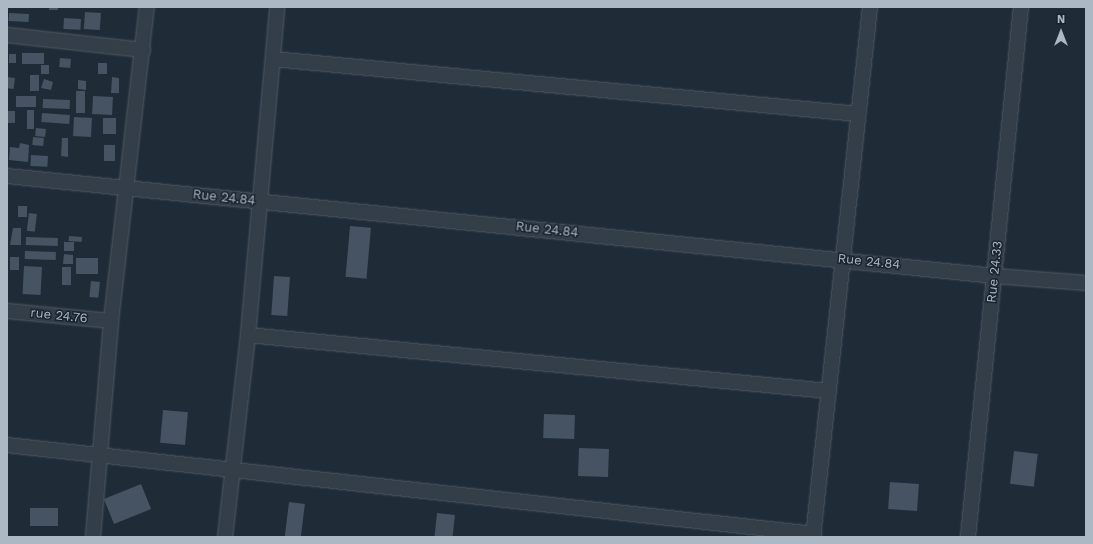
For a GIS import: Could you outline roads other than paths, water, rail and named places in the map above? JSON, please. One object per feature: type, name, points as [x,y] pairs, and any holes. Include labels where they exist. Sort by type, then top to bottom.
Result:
[{"type":"street","points":[[93,537],[111,322],[147,7]]},
{"type":"street","points":[[225,537],[231,469],[248,335],[258,202],[277,7]]},
{"type":"street","points":[[7,445],[101,454],[813,535],[870,7]]},
{"type":"street","name":"Rue 24.33","points":[[968,537],[1021,7]]},
{"type":"street","points":[[7,35],[143,50]]},
{"type":"street","points":[[273,59],[858,114]]},
{"type":"street","name":"Rue 24.84","points":[[7,176],[843,259],[995,276],[1086,283]]},
{"type":"street","name":"rue 24.76","points":[[7,311],[111,322]]},
{"type":"street","points":[[248,335],[829,391]]}]
